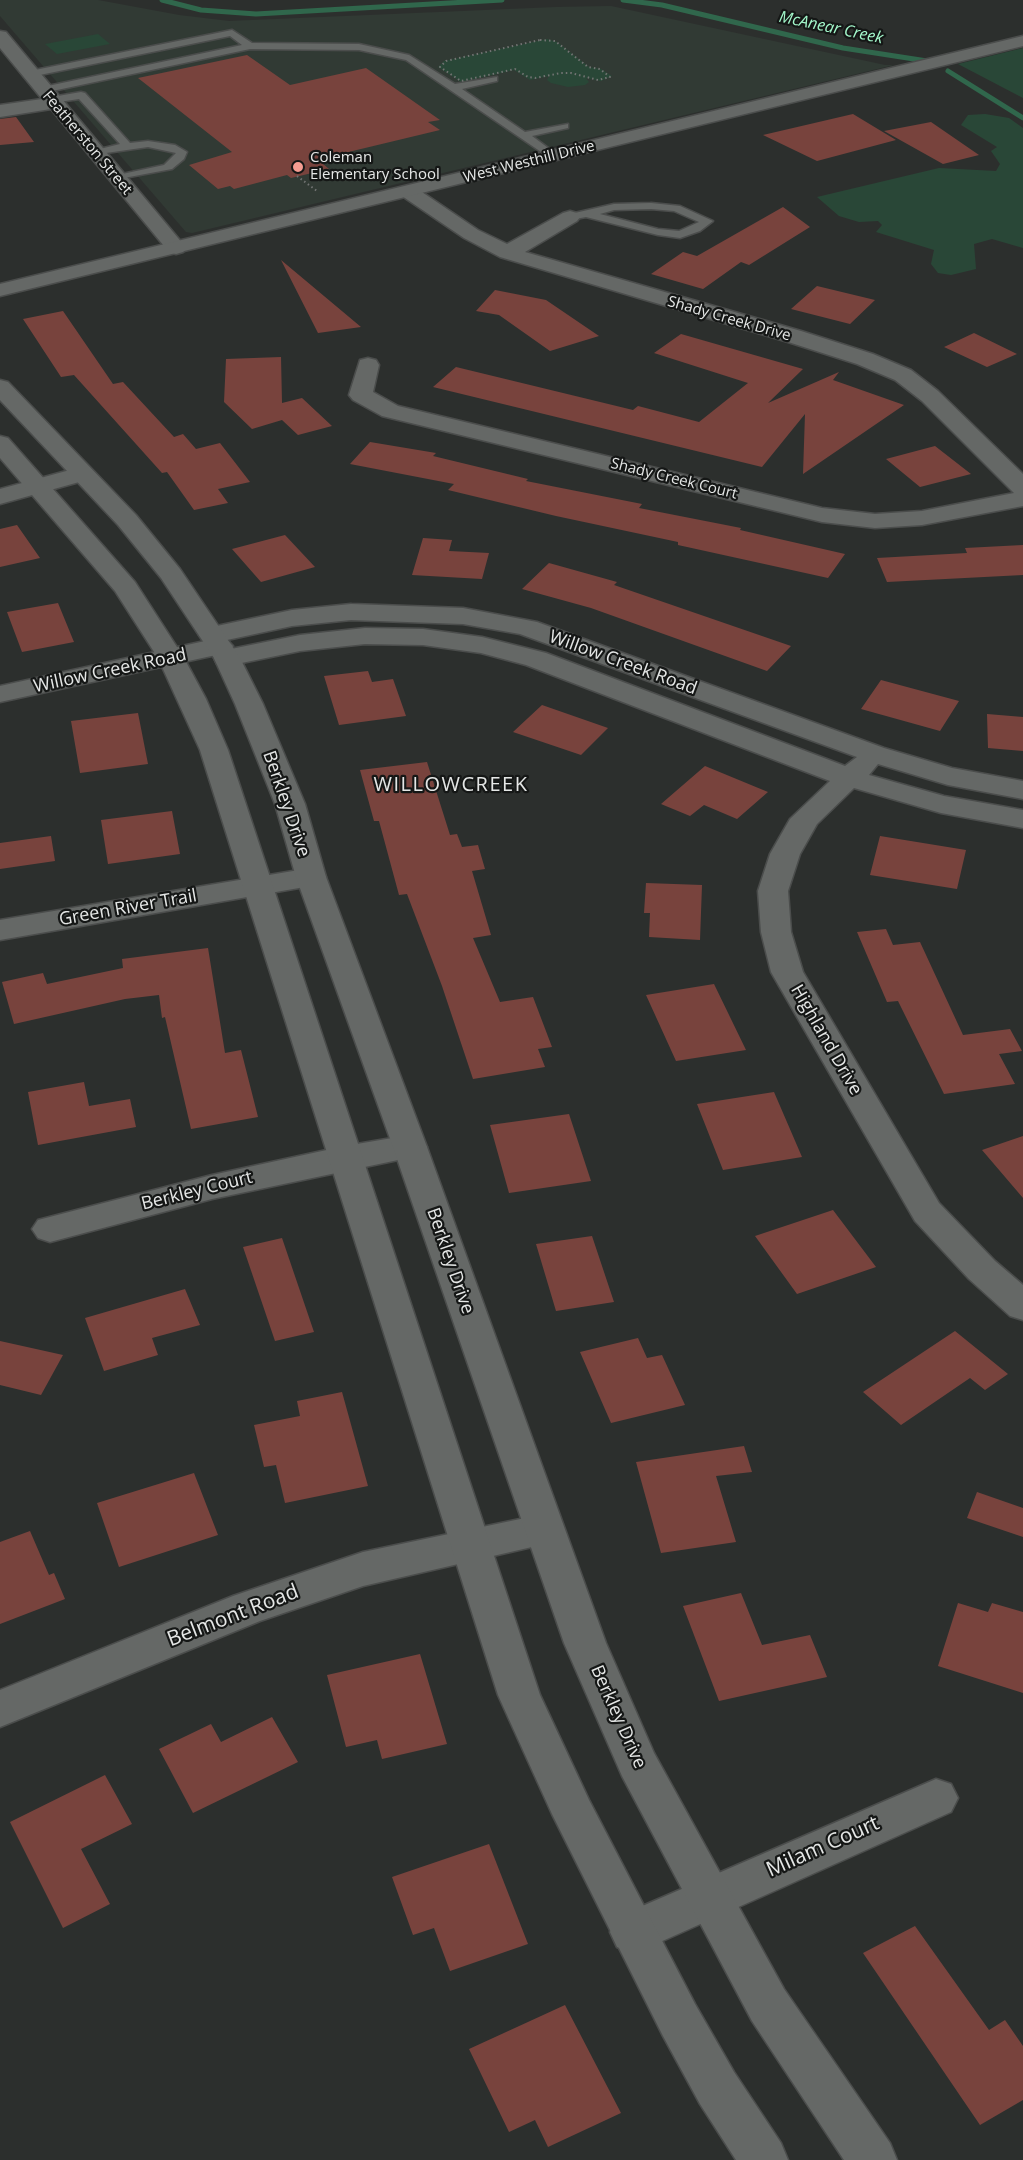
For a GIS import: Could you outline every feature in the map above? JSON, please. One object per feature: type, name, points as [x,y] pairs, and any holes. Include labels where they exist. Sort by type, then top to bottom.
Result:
[{"type":"street","name":"Featherston Street","points":[[0,36],[176,248]]},
{"type":"street","name":"West Westhill Drive","points":[[0,290],[1023,41]]},
{"type":"street","points":[[0,111],[50,98]]},
{"type":"street","name":"Shady Creek Drive","points":[[409,192],[471,234],[507,253],[866,359],[903,375],[930,396],[1023,488]]},
{"type":"street","points":[[507,253],[577,215]]},
{"type":"street","name":"Shady Creek Court","points":[[368,365],[361,395],[390,411],[822,515],[874,521],[922,518],[1023,499]]},
{"type":"street","name":"Berkley Drive","points":[[0,387],[127,520],[171,574],[220,646],[249,704],[290,804],[311,877],[410,1147],[585,1643],[637,1763],[768,2005],[873,2160]]},
{"type":"street","points":[[0,443],[126,587],[171,658],[214,750],[519,1695],[574,1814],[633,1932],[717,2088],[764,2160]]},
{"type":"street","points":[[0,496],[81,474]]},
{"type":"street","name":"Willow Creek Road","points":[[0,693],[220,646],[292,618],[385,611],[463,616],[528,628],[874,754],[948,776],[1023,790]]},
{"type":"street","name":"Willow Creek Road","points":[[220,646],[366,636],[423,637],[482,645],[536,659],[849,778],[941,804],[1023,819]]},
{"type":"street","name":"Highland Drive","points":[[874,754],[805,819],[784,854],[774,891],[776,933],[787,972],[927,1212],[982,1270],[1023,1306]]},
{"type":"street","name":"Green River Trail","points":[[0,930],[311,877]]},
{"type":"street","name":"Berkley Court","points":[[50,1229],[213,1187],[345,1158],[410,1147]]},
{"type":"street","name":"Belmont Road","points":[[0,1709],[247,1608],[363,1569],[544,1530]]},
{"type":"street","name":"Milam Court","points":[[633,1932],[936,1798]]},
{"type":"lane","points":[[30,74],[232,33],[250,46]]},
{"type":"lane","points":[[50,98],[84,81],[250,46],[359,47],[387,51],[409,58],[457,84],[554,156]]},
{"type":"lane","points":[[69,67],[84,81]]},
{"type":"lane","points":[[457,84],[492,79]]},
{"type":"lane","points":[[50,98],[81,95],[127,146]]},
{"type":"lane","points":[[524,135],[564,126]]},
{"type":"lane","points":[[96,153],[148,144],[171,147],[182,152],[179,159],[168,167],[117,178]]},
{"type":"lane","points":[[651,206],[676,208],[707,221],[696,229],[680,235],[577,215],[614,207],[651,206]]},
{"type":"path","points":[[540,40],[555,41],[588,67],[600,69],[610,76],[598,80],[571,73],[561,73],[535,78],[528,77],[515,69],[457,84],[440,65],[446,61],[540,40]]},
{"type":"path","points":[[297,176],[318,191]]},
{"type":"shaded area","name":"Coleman Elementary School","points":[[0,0],[98,0],[179,15],[229,21],[611,6],[885,65],[894,65],[192,233],[186,232],[0,16]]},
{"type":"green space","points":[[98,34],[110,44],[57,54],[45,44]]},
{"type":"green space","points":[[547,39],[557,42],[589,67],[601,69],[612,76],[601,81],[586,78],[589,82],[585,85],[568,87],[551,83],[547,80],[549,76],[530,80],[514,70],[461,82],[438,67],[444,61]]},
{"type":"green space","points":[[1023,48],[1023,98],[958,64]]},
{"type":"green space","points":[[985,114],[1009,118],[1023,128],[1023,248],[992,239],[974,244],[976,269],[951,275],[938,273],[931,264],[934,250],[876,232],[882,225],[878,221],[859,222],[839,216],[817,197],[939,168],[996,171],[1000,164],[991,151],[997,147],[961,125],[968,115]]},
{"type":"building","name":"Coleman Elementary School","points":[[247,55],[290,85],[366,68],[440,120],[428,122],[440,130],[336,155],[342,159],[322,163],[329,169],[291,178],[287,175],[234,189],[230,186],[218,189],[189,165],[232,152],[138,78]]},
{"type":"building","points":[[853,114],[896,140],[817,161],[763,135]]},
{"type":"building","points":[[16,117],[34,142],[0,145],[0,119]]},
{"type":"building","points":[[931,122],[979,155],[943,164],[884,131]]},
{"type":"building","points":[[783,207],[810,227],[749,265],[741,262],[703,289],[651,274],[683,252],[697,256]]},
{"type":"building","points":[[281,260],[361,327],[318,333]]},
{"type":"building","points":[[817,286],[875,300],[850,324],[791,309]]},
{"type":"building","points":[[495,290],[546,300],[599,336],[550,351],[499,315],[476,311]]},
{"type":"building","points":[[63,311],[113,384],[123,382],[174,437],[183,434],[196,449],[220,443],[250,482],[218,489],[228,503],[194,510],[167,472],[162,473],[74,375],[61,377],[23,319]]},
{"type":"building","points":[[974,333],[1017,354],[987,367],[944,347]]},
{"type":"building","points":[[681,334],[803,369],[768,403],[839,372],[833,380],[904,405],[803,474],[805,414],[762,467],[433,387],[456,367],[633,410],[638,406],[699,422],[748,383],[654,353]]},
{"type":"building","points":[[281,357],[282,403],[302,398],[332,426],[298,435],[282,420],[252,429],[224,402],[226,359]]},
{"type":"building","points":[[370,442],[436,453],[433,456],[528,479],[526,481],[642,504],[639,508],[741,528],[740,530],[845,554],[828,578],[448,490],[454,484],[350,464]]},
{"type":"building","points":[[935,446],[971,474],[920,487],[886,459]]},
{"type":"building","points":[[17,525],[40,558],[0,567],[0,529]]},
{"type":"building","points":[[285,535],[315,567],[261,582],[232,549]]},
{"type":"building","points":[[423,538],[452,540],[449,551],[489,553],[482,579],[412,575]]},
{"type":"building","points":[[1023,545],[1023,575],[887,582],[877,558],[967,553],[965,548]]},
{"type":"building","points":[[549,563],[617,582],[614,585],[791,646],[767,671],[591,608],[522,589]]},
{"type":"building","points":[[58,603],[74,642],[22,652],[7,612]]},
{"type":"building","points":[[368,671],[372,682],[393,679],[406,716],[339,725],[324,676]]},
{"type":"building","points":[[881,680],[959,701],[940,731],[861,709]]},
{"type":"building","points":[[542,705],[608,728],[581,755],[513,732]]},
{"type":"building","points":[[138,713],[148,764],[80,773],[71,721]]},
{"type":"building","points":[[987,714],[1023,717],[1023,751],[988,748]]},
{"type":"building","points":[[427,762],[450,835],[457,834],[462,847],[478,845],[485,869],[472,871],[491,935],[473,938],[500,1002],[533,997],[552,1047],[538,1049],[545,1067],[473,1079],[442,986],[407,894],[399,895],[379,821],[374,821],[360,770]]},
{"type":"building","points":[[705,766],[768,792],[737,819],[704,805],[690,816],[661,804]]},
{"type":"building","points":[[172,811],[180,854],[108,864],[101,820]]},
{"type":"building","points":[[51,836],[55,861],[0,869],[0,843]]},
{"type":"building","points":[[880,836],[966,850],[957,889],[870,875]]},
{"type":"building","points":[[646,883],[702,885],[700,940],[649,937],[650,913],[644,913]]},
{"type":"building","points":[[886,929],[893,945],[920,942],[963,1035],[1010,1029],[1022,1051],[999,1054],[1015,1084],[944,1094],[898,1001],[887,1002],[857,932]]},
{"type":"building","points":[[208,948],[225,1053],[241,1050],[258,1117],[191,1129],[165,1017],[162,1018],[159,995],[125,999],[14,1024],[2,982],[43,973],[47,984],[123,968],[122,959]]},
{"type":"building","points":[[714,984],[746,1050],[676,1061],[646,995]]},
{"type":"building","points":[[84,1082],[89,1106],[130,1099],[136,1127],[38,1145],[28,1092]]},
{"type":"building","points":[[774,1092],[802,1157],[723,1170],[697,1104]]},
{"type":"building","points":[[569,1114],[591,1181],[509,1193],[490,1125]]},
{"type":"building","points":[[1023,1136],[1023,1198],[982,1150]]},
{"type":"building","points":[[833,1210],[876,1267],[797,1294],[755,1236]]},
{"type":"building","points":[[592,1236],[614,1302],[556,1311],[536,1244]]},
{"type":"building","points":[[282,1238],[314,1332],[275,1341],[243,1247]]},
{"type":"building","points":[[185,1289],[200,1325],[152,1338],[158,1355],[104,1371],[85,1318]]},
{"type":"building","points":[[955,1331],[1008,1374],[985,1390],[970,1378],[901,1425],[863,1392]]},
{"type":"building","points":[[638,1338],[647,1358],[662,1355],[685,1405],[611,1423],[580,1352]]},
{"type":"building","points":[[0,1341],[63,1355],[41,1395],[0,1385]]},
{"type":"building","points":[[342,1392],[368,1486],[285,1503],[276,1465],[264,1467],[254,1425],[300,1416],[297,1401]]},
{"type":"building","points":[[744,1446],[752,1472],[716,1476],[736,1542],[661,1553],[636,1462]]},
{"type":"building","points":[[194,1473],[218,1535],[119,1567],[97,1503]]},
{"type":"building","points":[[977,1492],[1023,1508],[1023,1537],[967,1518]]},
{"type":"building","points":[[30,1531],[49,1575],[54,1573],[65,1599],[0,1624],[0,1542]]},
{"type":"building","points":[[741,1593],[762,1645],[810,1635],[827,1677],[719,1701],[683,1606]]},
{"type":"building","points":[[958,1603],[988,1612],[992,1603],[1023,1612],[1023,1693],[938,1666]]},
{"type":"building","points":[[420,1654],[447,1744],[382,1759],[377,1740],[346,1747],[327,1675]]},
{"type":"building","points":[[272,1717],[298,1762],[193,1813],[159,1749],[211,1724],[221,1742]]},
{"type":"building","points":[[105,1775],[132,1824],[81,1849],[110,1904],[63,1928],[10,1822]]},
{"type":"building","points":[[489,1844],[528,1944],[450,1971],[434,1928],[413,1935],[392,1877]]},
{"type":"building","points":[[915,1926],[989,2030],[1005,2020],[1023,2046],[1023,2100],[980,2125],[863,1953]]},
{"type":"building","points":[[565,2005],[621,2113],[548,2147],[535,2120],[509,2132],[469,2049]]},
{"type":"waterway","name":"McAnear Creek","points":[[162,0],[201,10],[256,14],[502,0]]},
{"type":"waterway","name":"McAnear Creek","points":[[623,0],[662,5],[843,48],[927,61]]},
{"type":"waterway","name":"McAnear Creek","points":[[948,71],[1023,118]]},
{"type":"place","name":"Coleman Elementary School","points":[[298,167]]},
{"type":"district","name":"WILLOWCREEK","points":[[451,785]]}]
